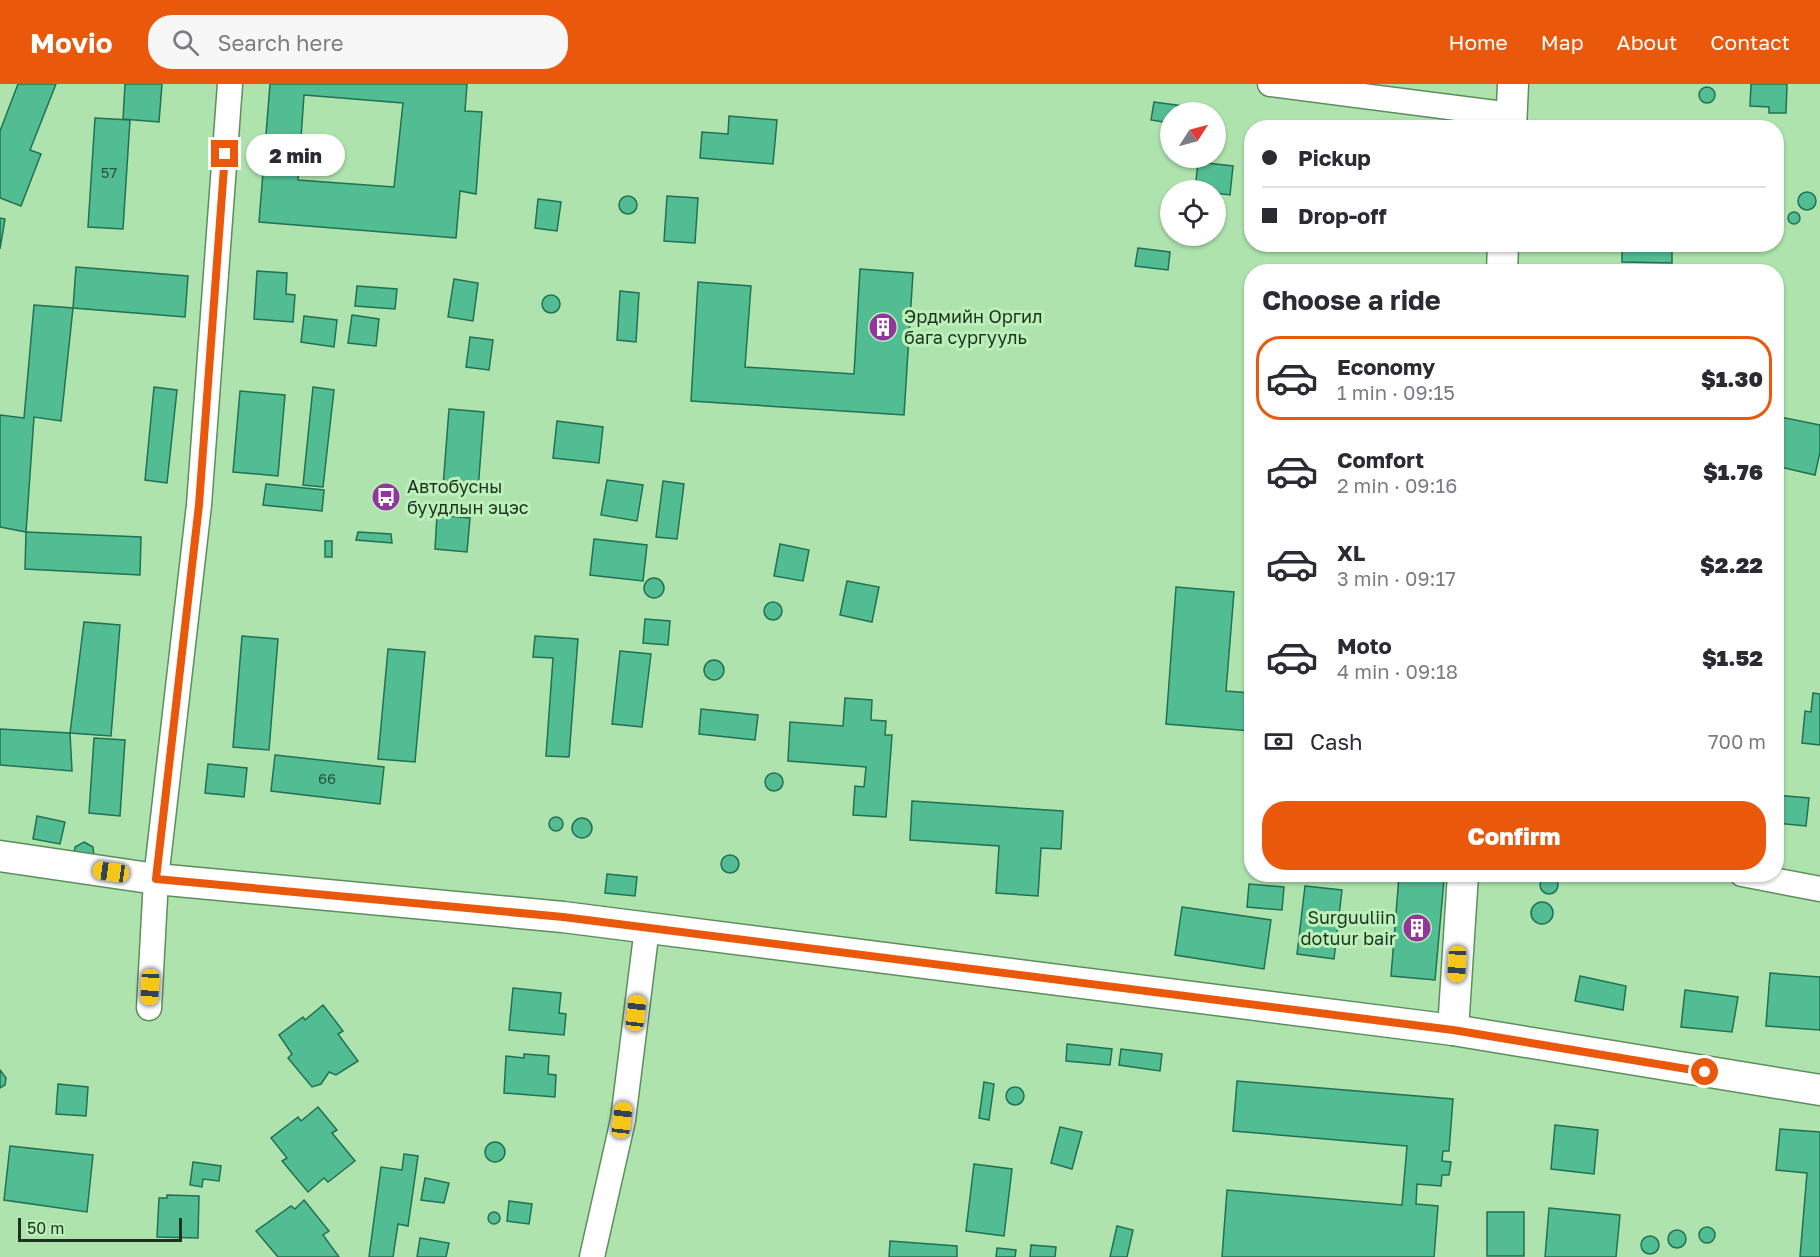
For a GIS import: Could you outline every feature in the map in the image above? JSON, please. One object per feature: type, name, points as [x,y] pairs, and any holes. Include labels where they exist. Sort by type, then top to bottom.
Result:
[{"type":"street","points":[[149,1008],[156,879],[199,505],[230,84]]},
{"type":"street","points":[[1270,84],[1504,120]]},
{"type":"street","points":[[1511,120],[1514,84]]},
{"type":"street","points":[[0,856],[156,879],[563,917],[1453,1030],[1820,1090]]},
{"type":"street","points":[[1453,1030],[1462,882]]},
{"type":"street","points":[[1784,882],[1820,889]]},
{"type":"street","points":[[592,1257],[622,1120],[647,928]]},
{"type":"building","points":[[18,84],[56,84],[30,150],[41,154],[21,206],[0,198],[0,131]]},
{"type":"building","points":[[125,84],[162,84],[159,122],[123,119]]},
{"type":"building","points":[[270,84],[467,84],[465,111],[482,112],[476,194],[460,191],[456,238],[259,222]],"holes":[[[304,95],[403,103],[394,187],[298,180]]]},
{"type":"building","points":[[1751,84],[1787,84],[1786,113],[1769,113],[1769,107],[1750,106]]},
{"type":"building","points":[[1704,87],[1710,87],[1715,95],[1713,101],[1704,103],[1699,98],[1699,92]]},
{"type":"building","points":[[1154,102],[1160,103],[1160,121],[1151,120]]},
{"type":"building","points":[[729,116],[777,120],[773,164],[700,158],[702,132],[728,134]]},
{"type":"building","points":[[95,118],[130,120],[123,229],[88,227]]},
{"type":"building","points":[[1233,166],[1230,195],[1226,194],[1226,180],[1196,180],[1197,168]]},
{"type":"building","points":[[1803,192],[1811,192],[1816,197],[1814,208],[1803,210],[1798,205],[1798,197]]},
{"type":"building","points":[[628,196],[634,199],[637,205],[634,211],[628,214],[622,211],[619,205],[622,199]]},
{"type":"building","points":[[667,196],[698,198],[695,243],[664,241]]},
{"type":"building","points":[[538,199],[561,202],[557,231],[535,228]]},
{"type":"building","points":[[1794,212],[1800,218],[1794,224],[1788,218]]},
{"type":"building","points":[[0,218],[5,219],[0,249]]},
{"type":"building","points":[[1138,248],[1170,252],[1168,270],[1135,266]]},
{"type":"building","points":[[1622,252],[1672,252],[1672,263],[1622,262]]},
{"type":"building","points":[[76,267],[188,276],[185,317],[73,308]]},
{"type":"building","name":"Эрдмийн Оргил бага сургууль","points":[[860,269],[913,273],[904,415],[691,401],[698,282],[751,286],[745,367],[854,374]]},
{"type":"building","points":[[257,271],[287,273],[286,294],[295,295],[293,322],[254,319]]},
{"type":"building","points":[[454,279],[478,283],[473,321],[448,317]]},
{"type":"building","points":[[357,286],[397,289],[395,309],[355,306]]},
{"type":"building","points":[[620,291],[639,293],[636,342],[617,340]]},
{"type":"building","points":[[547,295],[555,295],[560,300],[558,311],[547,313],[542,308],[542,300]]},
{"type":"building","points":[[34,305],[73,308],[61,421],[34,417],[26,532],[0,527],[0,415],[24,418]]},
{"type":"building","points":[[352,315],[379,319],[376,346],[348,343]]},
{"type":"building","points":[[304,316],[337,320],[334,347],[301,342]]},
{"type":"building","points":[[470,337],[493,340],[489,370],[466,367]]},
{"type":"building","points":[[154,387],[177,390],[167,483],[145,480]]},
{"type":"building","points":[[313,387],[334,390],[323,487],[303,485]]},
{"type":"building","points":[[240,391],[285,395],[278,476],[233,472]]},
{"type":"building","points":[[449,409],[484,412],[478,490],[443,487]]},
{"type":"building","points":[[1784,418],[1820,425],[1820,452],[1815,475],[1784,468]]},
{"type":"building","points":[[557,421],[603,427],[599,463],[553,458]]},
{"type":"building","points":[[607,480],[643,485],[637,521],[601,515]]},
{"type":"building","points":[[663,481],[684,484],[677,539],[656,537]]},
{"type":"building","points":[[266,484],[324,490],[322,511],[263,505]]},
{"type":"building","points":[[437,515],[470,518],[467,552],[435,549]]},
{"type":"building","points":[[26,532],[141,537],[140,575],[25,569]]},
{"type":"building","points":[[358,532],[391,534],[392,543],[356,540]]},
{"type":"building","points":[[594,539],[647,545],[643,581],[590,575]]},
{"type":"building","points":[[325,541],[332,541],[332,557],[325,557]]},
{"type":"building","points":[[780,544],[809,550],[803,581],[774,576]]},
{"type":"building","points":[[654,578],[661,581],[664,588],[661,595],[654,598],[647,595],[644,588],[647,581]]},
{"type":"building","points":[[847,581],[879,587],[872,622],[840,615]]},
{"type":"building","points":[[1176,587],[1234,592],[1226,691],[1244,692],[1244,730],[1166,724]]},
{"type":"building","points":[[773,602],[779,605],[782,611],[779,617],[773,620],[767,617],[764,611],[767,605]]},
{"type":"building","points":[[645,619],[670,621],[668,645],[643,643]]},
{"type":"building","points":[[84,622],[120,625],[111,736],[70,733]]},
{"type":"building","points":[[242,636],[278,639],[269,750],[233,747]]},
{"type":"building","points":[[535,636],[578,639],[569,757],[546,756],[553,658],[533,657]]},
{"type":"building","points":[[388,649],[425,652],[415,762],[378,759]]},
{"type":"building","points":[[620,651],[651,654],[642,727],[612,724]]},
{"type":"building","points":[[714,660],[721,663],[724,670],[721,677],[714,680],[707,677],[704,670],[707,663]]},
{"type":"building","points":[[1813,693],[1820,694],[1820,745],[1802,743],[1805,711],[1811,712]]},
{"type":"building","points":[[845,698],[872,700],[871,720],[886,721],[885,735],[892,735],[886,817],[853,815],[855,786],[864,787],[866,767],[788,761],[790,722],[843,726]]},
{"type":"building","points":[[701,709],[758,715],[755,740],[699,734]]},
{"type":"building","points":[[0,729],[70,733],[72,771],[0,765]]},
{"type":"building","points":[[94,738],[125,740],[120,816],[89,813]]},
{"type":"building","points":[[275,755],[384,767],[380,804],[271,791]]},
{"type":"building","points":[[208,764],[247,768],[244,797],[205,793]]},
{"type":"building","points":[[774,773],[780,776],[783,782],[780,788],[774,791],[768,788],[765,782],[768,776]]},
{"type":"building","points":[[1784,796],[1809,798],[1806,826],[1784,824]]},
{"type":"building","points":[[912,801],[1063,811],[1061,849],[1041,848],[1038,896],[996,893],[999,846],[910,840]]},
{"type":"building","points":[[37,816],[65,822],[60,844],[33,839]]},
{"type":"building","points":[[553,817],[559,817],[563,824],[559,831],[553,831],[549,827],[549,821]]},
{"type":"building","points":[[582,818],[589,821],[592,828],[589,835],[582,838],[575,835],[572,828],[575,821]]},
{"type":"building","points":[[84,842],[93,847],[94,857],[74,854],[75,847]]},
{"type":"building","points":[[726,855],[734,855],[739,860],[737,871],[726,873],[721,868],[721,860]]},
{"type":"building","points":[[607,874],[637,877],[635,896],[605,893]]},
{"type":"building","name":"Surguuliin dotuur bair","points":[[1399,882],[1444,882],[1435,980],[1391,976]]},
{"type":"building","points":[[1541,882],[1557,882],[1555,891],[1549,894],[1543,891],[1540,885]]},
{"type":"building","points":[[1249,884],[1284,887],[1282,910],[1247,907]]},
{"type":"building","points":[[1305,886],[1342,890],[1334,959],[1297,954]]},
{"type":"building","points":[[1542,902],[1550,905],[1553,913],[1550,921],[1542,924],[1534,921],[1531,913],[1534,905]]},
{"type":"building","points":[[1182,907],[1271,920],[1264,969],[1175,955]]},
{"type":"building","points":[[1770,973],[1820,977],[1820,1030],[1766,1026]]},
{"type":"building","points":[[1580,976],[1626,986],[1623,1010],[1575,1001]]},
{"type":"building","points":[[513,988],[561,993],[559,1013],[566,1014],[564,1035],[509,1030]]},
{"type":"building","points":[[1685,990],[1738,997],[1732,1032],[1681,1027]]},
{"type":"building","points":[[323,1005],[343,1031],[338,1034],[358,1061],[336,1075],[329,1072],[321,1084],[312,1087],[288,1058],[292,1054],[279,1035],[303,1017],[305,1020]]},
{"type":"building","points":[[1067,1044],[1112,1049],[1110,1065],[1066,1061]]},
{"type":"building","points":[[1121,1049],[1162,1054],[1160,1071],[1119,1065]]},
{"type":"building","points":[[524,1054],[549,1056],[548,1074],[556,1075],[555,1097],[504,1093],[506,1056],[524,1058]]},
{"type":"building","points":[[0,1070],[6,1078],[5,1085],[0,1088]]},
{"type":"building","points":[[1237,1081],[1453,1099],[1449,1151],[1443,1151],[1442,1161],[1451,1162],[1449,1175],[1442,1175],[1441,1186],[1417,1184],[1416,1204],[1438,1206],[1434,1257],[1222,1257],[1227,1190],[1402,1205],[1407,1146],[1233,1131]]},
{"type":"building","points":[[984,1082],[994,1084],[989,1120],[979,1118]]},
{"type":"building","points":[[58,1084],[88,1087],[86,1116],[56,1114]]},
{"type":"building","points":[[1015,1087],[1023,1092],[1024,1096],[1019,1104],[1015,1105],[1007,1100],[1006,1096],[1011,1088]]},
{"type":"building","points":[[318,1107],[337,1130],[332,1133],[355,1161],[328,1182],[324,1178],[308,1192],[282,1161],[287,1158],[271,1138],[298,1117],[301,1121]]},
{"type":"building","points":[[1555,1125],[1598,1130],[1594,1174],[1551,1169]]},
{"type":"building","points":[[1060,1127],[1082,1132],[1072,1169],[1051,1163]]},
{"type":"building","points":[[1780,1129],[1820,1132],[1820,1257],[1800,1257],[1807,1173],[1776,1170]]},
{"type":"building","points":[[495,1142],[502,1145],[505,1152],[502,1159],[495,1162],[488,1159],[485,1152],[488,1145]]},
{"type":"building","points":[[10,1146],[93,1155],[87,1212],[4,1200]]},
{"type":"building","points":[[404,1154],[418,1156],[408,1226],[398,1224],[393,1257],[369,1257],[381,1167],[402,1170]]},
{"type":"building","points":[[193,1162],[221,1166],[219,1181],[203,1179],[202,1187],[190,1185]]},
{"type":"building","points":[[974,1164],[1012,1169],[1004,1236],[966,1231]]},
{"type":"building","points":[[425,1178],[449,1183],[444,1203],[421,1200]]},
{"type":"building","points":[[167,1195],[199,1196],[198,1238],[157,1237],[159,1198],[167,1198]]},
{"type":"building","points":[[304,1200],[329,1231],[323,1235],[339,1257],[278,1257],[256,1231],[291,1206],[295,1209]]},
{"type":"building","points":[[509,1201],[532,1204],[529,1224],[507,1221]]},
{"type":"building","points":[[1549,1208],[1620,1215],[1616,1257],[1545,1257]]},
{"type":"building","points":[[496,1212],[500,1218],[496,1224],[492,1224],[488,1216]]},
{"type":"building","points":[[1487,1212],[1524,1212],[1524,1256],[1487,1256]]},
{"type":"building","points":[[1117,1226],[1133,1230],[1127,1257],[1110,1257]]},
{"type":"building","points":[[1704,1227],[1710,1227],[1715,1235],[1713,1241],[1704,1243],[1699,1238],[1699,1232]]},
{"type":"building","points":[[1673,1230],[1681,1230],[1686,1235],[1684,1246],[1673,1248],[1668,1243],[1668,1235]]},
{"type":"building","points":[[1650,1236],[1656,1239],[1659,1245],[1656,1251],[1650,1254],[1644,1251],[1641,1245],[1644,1239]]},
{"type":"building","points":[[420,1238],[449,1243],[446,1257],[417,1257]]},
{"type":"building","points":[[890,1241],[957,1246],[957,1257],[889,1257]]},
{"type":"building","points":[[1031,1245],[1056,1247],[1055,1257],[1030,1257]]},
{"type":"building","points":[[997,1248],[1016,1250],[1015,1257],[996,1257]]},
{"type":"place","name":"Эрдмийн Оргил бага сургууль","points":[[883,327]]},
{"type":"place","name":"Автобусны буудлын эцэс","points":[[386,497]]},
{"type":"place","name":"Surguuliin dotuur bair","points":[[1417,928]]},
{"type":"route","points":[[225,154],[199,505],[156,879],[563,917],[1453,1030],[1705,1072]]}]
